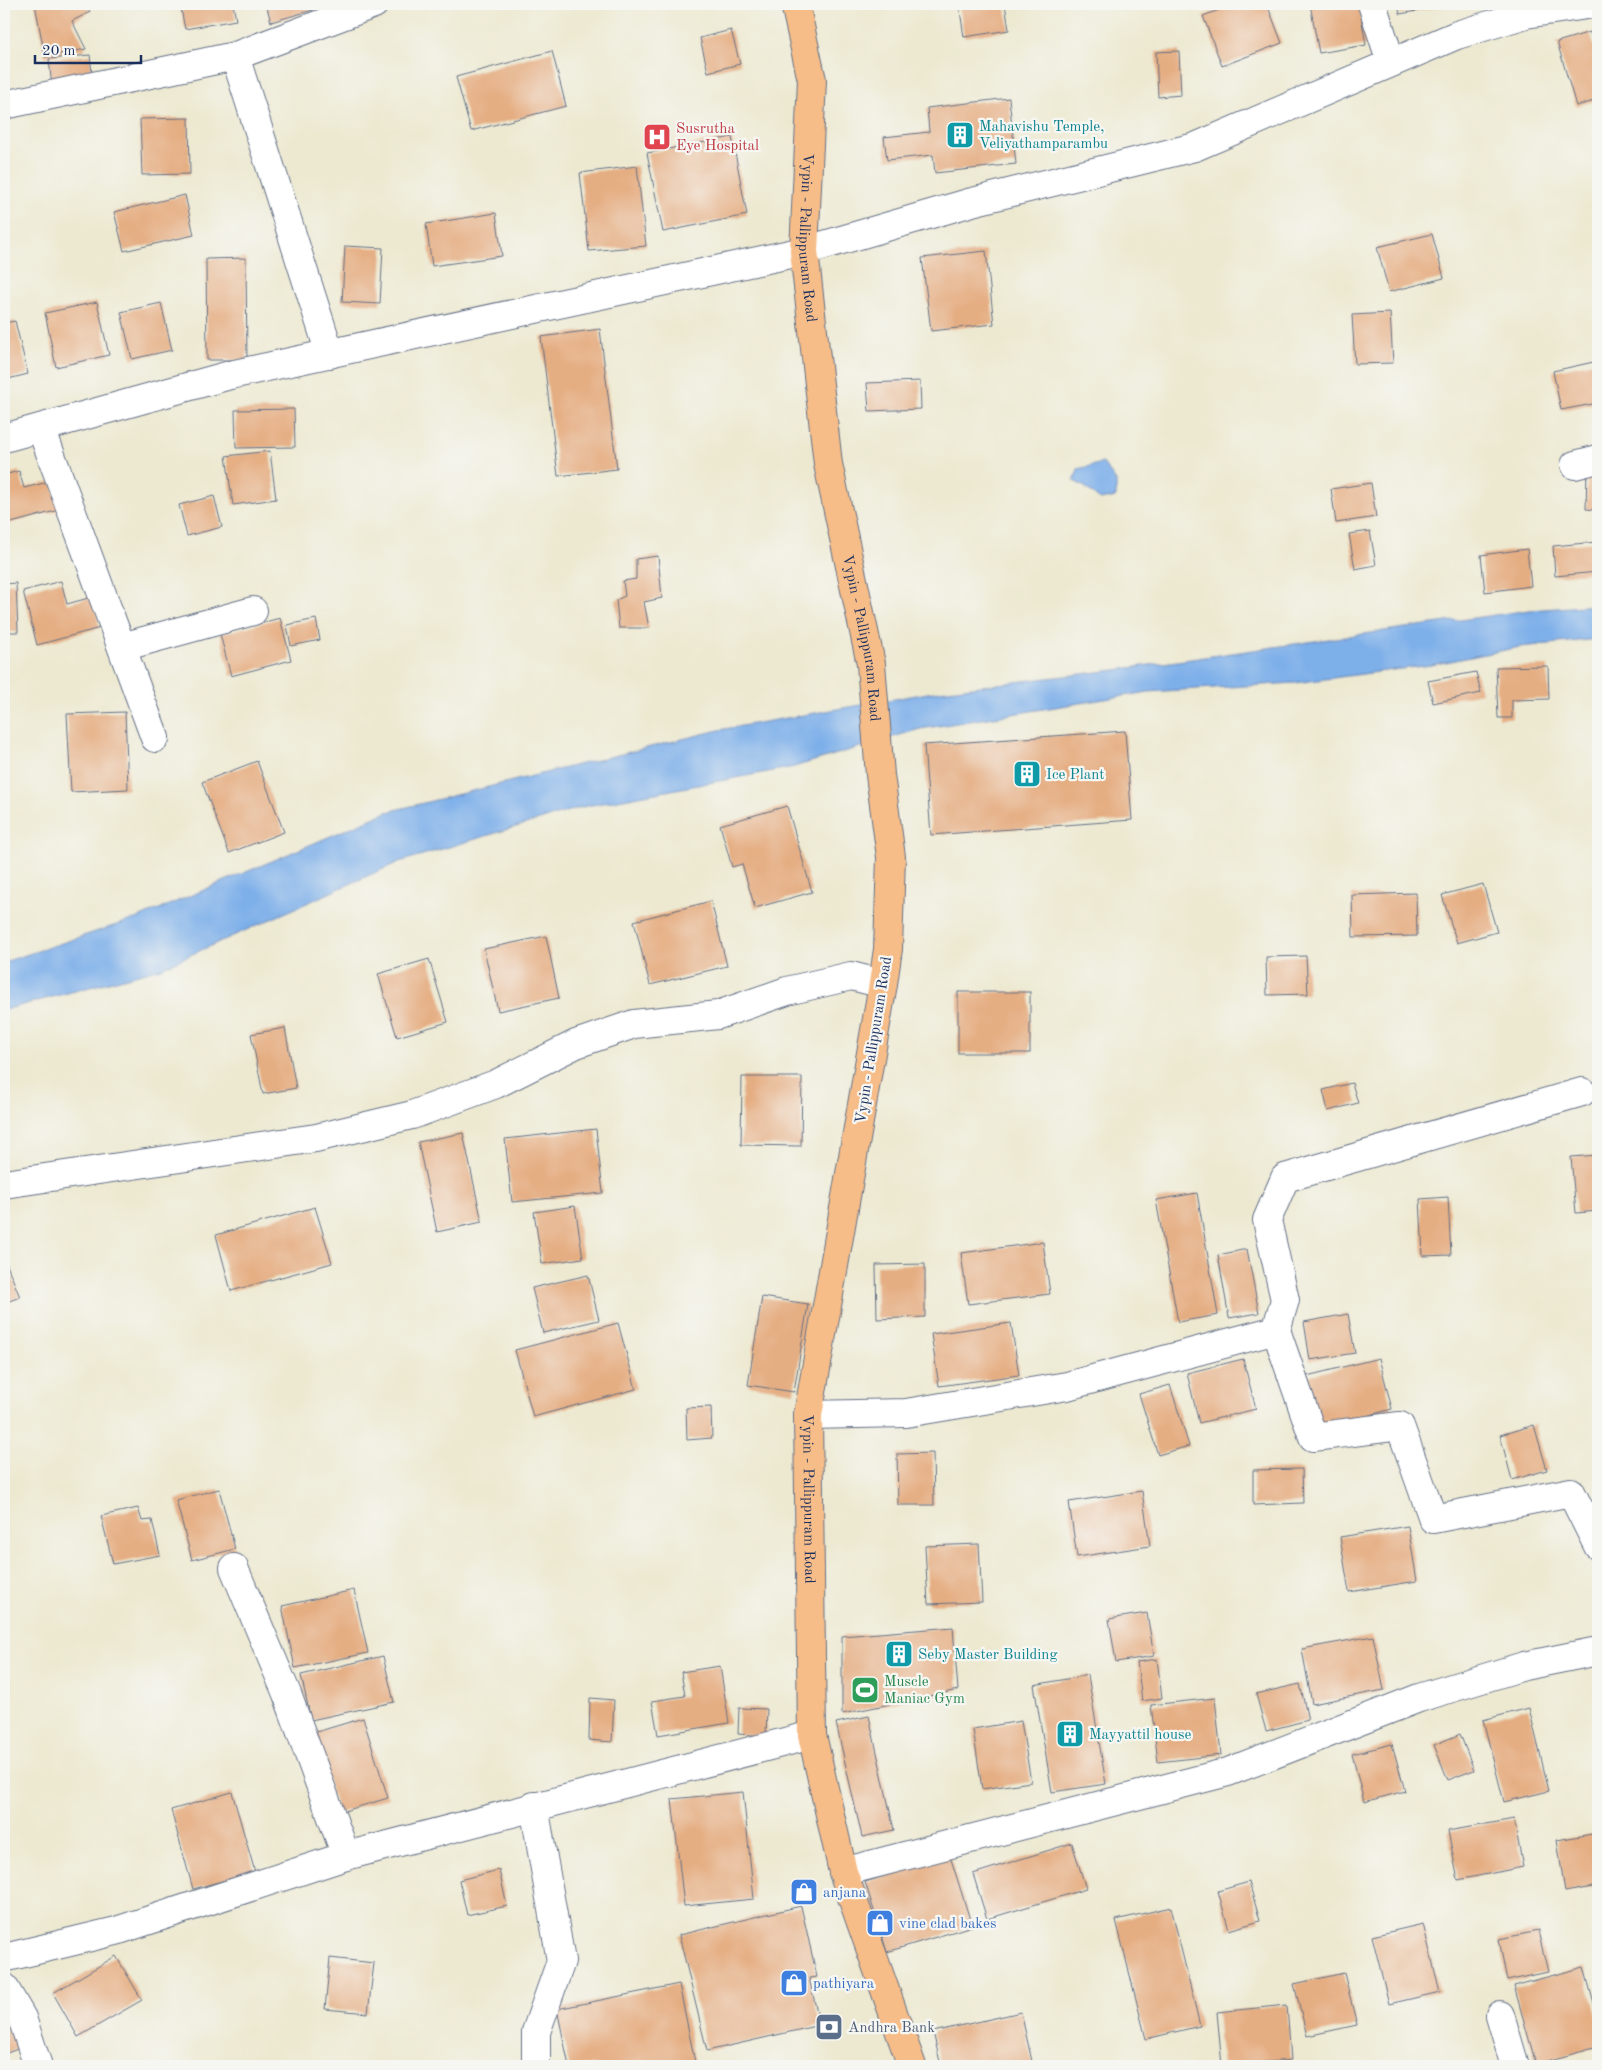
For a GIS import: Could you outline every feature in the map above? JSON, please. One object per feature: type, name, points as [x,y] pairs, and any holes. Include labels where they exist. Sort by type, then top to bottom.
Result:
[{"type":"main road","name":"Vypin - Pallippuram Road","points":[[795,4],[812,80],[804,251],[828,464],[871,664],[880,775],[891,857],[888,949],[883,984],[808,1415],[812,1735],[843,1872],[912,2066]]},
{"type":"street","points":[[4,105],[235,56],[374,4]]},
{"type":"street","points":[[1372,4],[1391,62]]},
{"type":"street","points":[[4,438],[230,375],[804,251],[972,202],[1195,147],[1391,62],[1525,9],[1594,4]]},
{"type":"street","points":[[235,56],[330,354]]},
{"type":"street","points":[[41,428],[155,738]]},
{"type":"street","points":[[122,647],[253,611]]},
{"type":"street","points":[[4,1184],[316,1138],[412,1115],[496,1084],[576,1044],[634,1024],[718,1015],[787,991],[851,976],[883,984]]},
{"type":"street","points":[[1582,1092],[1285,1178],[1267,1220],[1285,1300],[1276,1330],[1313,1437],[1400,1426],[1432,1519],[1571,1492],[1598,1546]]},
{"type":"street","points":[[808,1415],[906,1413],[1067,1386],[1276,1330]]},
{"type":"street","points":[[234,1568],[286,1694],[346,1856]]},
{"type":"street","points":[[843,1872],[1228,1772],[1419,1698],[1524,1666],[1598,1651]]},
{"type":"street","points":[[4,1958],[116,1931],[346,1856],[812,1735]]},
{"type":"street","points":[[534,1806],[561,1961],[536,2032],[536,2066]]},
{"type":"street","points":[[4,1987],[22,2018],[38,2066]]},
{"type":"street","points":[[1500,2014],[1514,2066]]},
{"type":"water","points":[[1103,463],[1116,481],[1116,497],[1100,500],[1085,487],[1074,481],[1078,469]]},
{"type":"water","points":[[1598,605],[1598,639],[1520,647],[1431,665],[1295,683],[1148,692],[920,729],[794,767],[586,806],[399,862],[161,968],[4,1010],[4,962],[138,918],[387,812],[719,730],[939,691],[1115,670],[1529,610]]},
{"type":"building","points":[[35,4],[86,4],[90,12],[72,21],[86,49],[45,57]]},
{"type":"building","points":[[180,4],[233,4],[236,20],[185,29]]},
{"type":"building","points":[[266,4],[311,4],[313,10],[271,22]]},
{"type":"building","points":[[959,4],[1005,4],[1009,30],[964,37]]},
{"type":"building","points":[[1235,4],[1267,4],[1282,43],[1222,66],[1203,16]]},
{"type":"building","points":[[1310,4],[1359,4],[1366,45],[1319,53]]},
{"type":"building","points":[[1398,4],[1445,4],[1445,6],[1400,14]]},
{"type":"building","points":[[731,30],[740,64],[708,72],[700,38]]},
{"type":"building","points":[[1590,32],[1598,61],[1598,100],[1576,106],[1557,42]]},
{"type":"building","points":[[552,51],[566,106],[471,131],[456,77]]},
{"type":"building","points":[[1179,51],[1181,95],[1158,97],[1156,52]]},
{"type":"building","points":[[90,55],[93,83],[52,88],[49,59]]},
{"type":"building","name":"Mahavishu Temple, Veliyathamparambu","points":[[1009,98],[1016,164],[935,173],[933,155],[887,160],[884,137],[929,132],[927,108]]},
{"type":"building","points":[[189,118],[190,174],[142,175],[140,119]]},
{"type":"building","points":[[732,137],[747,215],[663,232],[647,153]]},
{"type":"building","points":[[637,166],[646,246],[589,251],[580,173]]},
{"type":"building","points":[[185,195],[194,235],[124,251],[114,212]]},
{"type":"building","points":[[496,213],[502,256],[432,266],[426,224]]},
{"type":"building","points":[[1432,234],[1444,278],[1389,292],[1377,247]]},
{"type":"building","points":[[345,246],[383,248],[380,304],[342,302]]},
{"type":"building","points":[[986,251],[994,324],[931,331],[922,258]]},
{"type":"building","points":[[246,258],[247,360],[207,360],[206,259]]},
{"type":"building","points":[[97,302],[109,355],[56,367],[45,313]]},
{"type":"building","points":[[161,303],[172,350],[132,359],[121,312]]},
{"type":"building","points":[[1390,313],[1393,363],[1355,364],[1352,315]]},
{"type":"building","points":[[15,321],[28,374],[4,380],[4,323]]},
{"type":"building","points":[[600,329],[617,469],[558,476],[541,337]]},
{"type":"building","points":[[1598,361],[1598,403],[1561,410],[1553,371]]},
{"type":"building","points":[[920,381],[921,409],[869,411],[867,383]]},
{"type":"building","points":[[294,409],[295,447],[236,448],[235,410]]},
{"type":"building","points":[[270,451],[276,499],[233,505],[226,456]]},
{"type":"building","points":[[1587,469],[1598,470],[1598,510],[1586,509]]},
{"type":"building","points":[[19,471],[24,488],[52,481],[59,510],[4,525],[4,475]]},
{"type":"building","points":[[1371,483],[1376,517],[1336,523],[1331,489]]},
{"type":"building","points":[[214,496],[222,527],[187,536],[179,505]]},
{"type":"building","points":[[1370,531],[1376,565],[1355,569],[1349,534]]},
{"type":"building","points":[[1597,542],[1598,572],[1555,576],[1553,546]]},
{"type":"building","points":[[1527,549],[1531,586],[1485,592],[1481,555]]},
{"type":"building","points":[[658,556],[662,598],[644,602],[649,628],[619,628],[616,600],[625,596],[623,581],[636,579],[636,559]]},
{"type":"building","points":[[61,581],[67,604],[92,597],[100,628],[37,645],[23,591]]},
{"type":"building","points":[[16,583],[18,632],[4,632],[4,584]]},
{"type":"building","points":[[280,618],[291,660],[231,676],[220,634]]},
{"type":"building","points":[[316,619],[320,640],[291,646],[287,625]]},
{"type":"building","points":[[1548,666],[1549,699],[1512,700],[1512,718],[1498,718],[1496,667]]},
{"type":"building","points":[[1476,672],[1481,693],[1433,703],[1428,681]]},
{"type":"building","points":[[125,712],[128,789],[71,792],[67,714]]},
{"type":"building","name":"Ice Plant","points":[[1125,731],[1132,820],[931,835],[924,745]]},
{"type":"building","points":[[257,761],[284,832],[229,853],[202,782]]},
{"type":"building","points":[[787,806],[812,892],[755,908],[742,864],[732,867],[720,825]]},
{"type":"building","points":[[1483,884],[1497,932],[1457,943],[1442,895]]},
{"type":"building","points":[[1416,893],[1417,936],[1353,937],[1352,895]]},
{"type":"building","points":[[711,901],[727,966],[650,985],[634,921]]},
{"type":"building","points":[[546,936],[559,998],[498,1011],[484,949]]},
{"type":"building","points":[[1306,956],[1308,994],[1267,995],[1266,957]]},
{"type":"building","points":[[429,959],[448,1022],[397,1037],[378,974]]},
{"type":"building","points":[[958,992],[1030,992],[1030,1053],[958,1053]]},
{"type":"building","points":[[285,1028],[296,1088],[263,1094],[251,1034]]},
{"type":"building","points":[[742,1077],[802,1077],[801,1146],[741,1145]]},
{"type":"building","points":[[1352,1083],[1358,1103],[1328,1111],[1323,1090]]},
{"type":"building","points":[[596,1129],[603,1193],[512,1202],[505,1139]]},
{"type":"building","points":[[463,1133],[482,1222],[437,1232],[418,1142]]},
{"type":"building","points":[[1598,1155],[1598,1211],[1576,1213],[1571,1157]]},
{"type":"building","points":[[1197,1193],[1218,1315],[1178,1322],[1156,1200]]},
{"type":"building","points":[[1448,1197],[1451,1255],[1423,1256],[1420,1199]]},
{"type":"building","points":[[575,1206],[583,1258],[542,1264],[534,1212]]},
{"type":"building","points":[[315,1207],[332,1263],[231,1291],[216,1235]]},
{"type":"building","points":[[1043,1242],[1050,1294],[968,1304],[961,1253]]},
{"type":"building","points":[[1247,1249],[1259,1313],[1229,1318],[1218,1255]]},
{"type":"building","points":[[4,1258],[20,1297],[4,1303]]},
{"type":"building","points":[[925,1264],[925,1317],[877,1319],[876,1265]]},
{"type":"building","points":[[588,1275],[599,1320],[543,1333],[532,1288]]},
{"type":"building","points":[[762,1297],[808,1304],[794,1392],[748,1385]]},
{"type":"building","points":[[1348,1314],[1355,1353],[1310,1360],[1304,1322]]},
{"type":"building","points":[[618,1323],[636,1389],[533,1417],[515,1350]]},
{"type":"building","points":[[1011,1323],[1019,1375],[939,1386],[931,1334]]},
{"type":"building","points":[[1379,1358],[1392,1409],[1321,1428],[1307,1376]]},
{"type":"building","points":[[1243,1359],[1256,1409],[1199,1423],[1187,1373]]},
{"type":"building","points":[[1170,1385],[1189,1446],[1158,1455],[1139,1394]]},
{"type":"building","points":[[711,1407],[712,1438],[687,1440],[686,1408]]},
{"type":"building","points":[[1534,1425],[1547,1470],[1512,1480],[1500,1435]]},
{"type":"building","points":[[933,1453],[934,1505],[898,1505],[897,1454]]},
{"type":"building","points":[[1302,1469],[1303,1503],[1253,1505],[1253,1470]]},
{"type":"building","points":[[219,1489],[235,1549],[192,1560],[176,1500]]},
{"type":"building","points":[[1142,1491],[1150,1546],[1077,1557],[1069,1502]]},
{"type":"building","points":[[138,1508],[142,1521],[152,1520],[160,1555],[113,1564],[101,1516]]},
{"type":"building","points":[[1408,1526],[1417,1581],[1349,1592],[1340,1537]]},
{"type":"building","points":[[979,1544],[982,1602],[928,1604],[925,1546]]},
{"type":"building","points":[[354,1590],[368,1653],[295,1668],[282,1606]]},
{"type":"building","points":[[1147,1613],[1154,1656],[1116,1662],[1109,1619]]},
{"type":"building","name":"Seby Master Building","points":[[953,1627],[958,1690],[842,1714],[842,1636]]},
{"type":"building","points":[[1373,1636],[1384,1690],[1312,1704],[1302,1649]]},
{"type":"building","points":[[383,1656],[394,1702],[311,1720],[301,1675]]},
{"type":"building","points":[[1157,1659],[1162,1698],[1142,1701],[1137,1662]]},
{"type":"building","points":[[720,1666],[729,1723],[658,1735],[652,1701],[685,1696],[681,1672]]},
{"type":"building","name":"Mayyattil house","points":[[1088,1675],[1106,1784],[1052,1792],[1034,1685]]},
{"type":"building","points":[[1300,1684],[1308,1720],[1266,1731],[1256,1694]]},
{"type":"building","points":[[590,1698],[614,1700],[612,1742],[589,1740]]},
{"type":"building","points":[[1215,1698],[1221,1755],[1158,1762],[1151,1705]]},
{"type":"building","points":[[739,1708],[767,1709],[766,1736],[738,1734]]},
{"type":"building","points":[[1529,1708],[1549,1791],[1504,1802],[1483,1720]]},
{"type":"building","points":[[869,1716],[894,1830],[862,1837],[836,1723]]},
{"type":"building","points":[[363,1718],[388,1798],[338,1813],[313,1733]]},
{"type":"building","points":[[1021,1721],[1031,1782],[982,1789],[973,1729]]},
{"type":"building","points":[[1460,1734],[1474,1770],[1448,1780],[1434,1745]]},
{"type":"building","points":[[1392,1744],[1405,1791],[1364,1802],[1352,1754]]},
{"type":"building","points":[[232,1792],[255,1872],[193,1889],[171,1810]]},
{"type":"building","points":[[743,1792],[754,1899],[684,1906],[672,1799]]},
{"type":"building","points":[[1514,1819],[1523,1867],[1458,1880],[1448,1831]]},
{"type":"building","points":[[1598,1833],[1598,1886],[1565,1892],[1557,1840]]},
{"type":"building","points":[[1072,1843],[1086,1889],[987,1919],[973,1874]]},
{"type":"building","points":[[950,1856],[972,1926],[887,1952],[865,1882]]},
{"type":"building","points":[[499,1870],[507,1906],[467,1915],[459,1880]]},
{"type":"building","points":[[1249,1882],[1260,1921],[1229,1930],[1218,1891]]},
{"type":"building","points":[[801,1906],[817,1977],[809,1978],[820,2025],[707,2051],[679,1935]]},
{"type":"building","points":[[1171,1907],[1200,2026],[1146,2039],[1116,1920]]},
{"type":"building","points":[[1423,1924],[1440,1992],[1389,2004],[1372,1936]]},
{"type":"building","points":[[1538,1931],[1548,1972],[1507,1981],[1499,1939]]},
{"type":"building","points":[[116,1956],[142,2000],[78,2037],[53,1993]]},
{"type":"building","points":[[330,1958],[374,1963],[368,2013],[325,2009]]},
{"type":"building","points":[[1584,1967],[1598,2019],[1598,2047],[1536,2064],[1514,1986]]},
{"type":"building","points":[[1344,1973],[1357,2025],[1307,2036],[1294,1984]]},
{"type":"building","points":[[679,1984],[695,2062],[673,2066],[569,2066],[557,2009]]},
{"type":"building","points":[[1287,2005],[1291,2060],[1222,2066],[1217,2012]]},
{"type":"building","points":[[4,2009],[6,2009],[18,2049],[4,2054]]},
{"type":"building","points":[[1021,2012],[1033,2066],[941,2066],[933,2032]]},
{"type":"building","points":[[101,2061],[103,2066],[87,2066]]},
{"type":"place","name":"Mahavishu Temple, Veliyathamparambu","points":[[960,135]]},
{"type":"place","name":"Susrutha Eye Hospital","points":[[657,137]]},
{"type":"place","name":"Ice Plant","points":[[1027,774]]},
{"type":"place","name":"Seby Master Building","points":[[899,1654]]},
{"type":"place","name":"Muscle Maniac Gym","points":[[865,1690]]},
{"type":"place","name":"Mayyattil house","points":[[1070,1734]]},
{"type":"place","name":"anjana","points":[[804,1892]]},
{"type":"place","name":"vine clad bakes","points":[[880,1923]]},
{"type":"place","name":"pathiyara","points":[[794,1983]]},
{"type":"place","name":"Andhra Bank","points":[[829,2027]]}]
